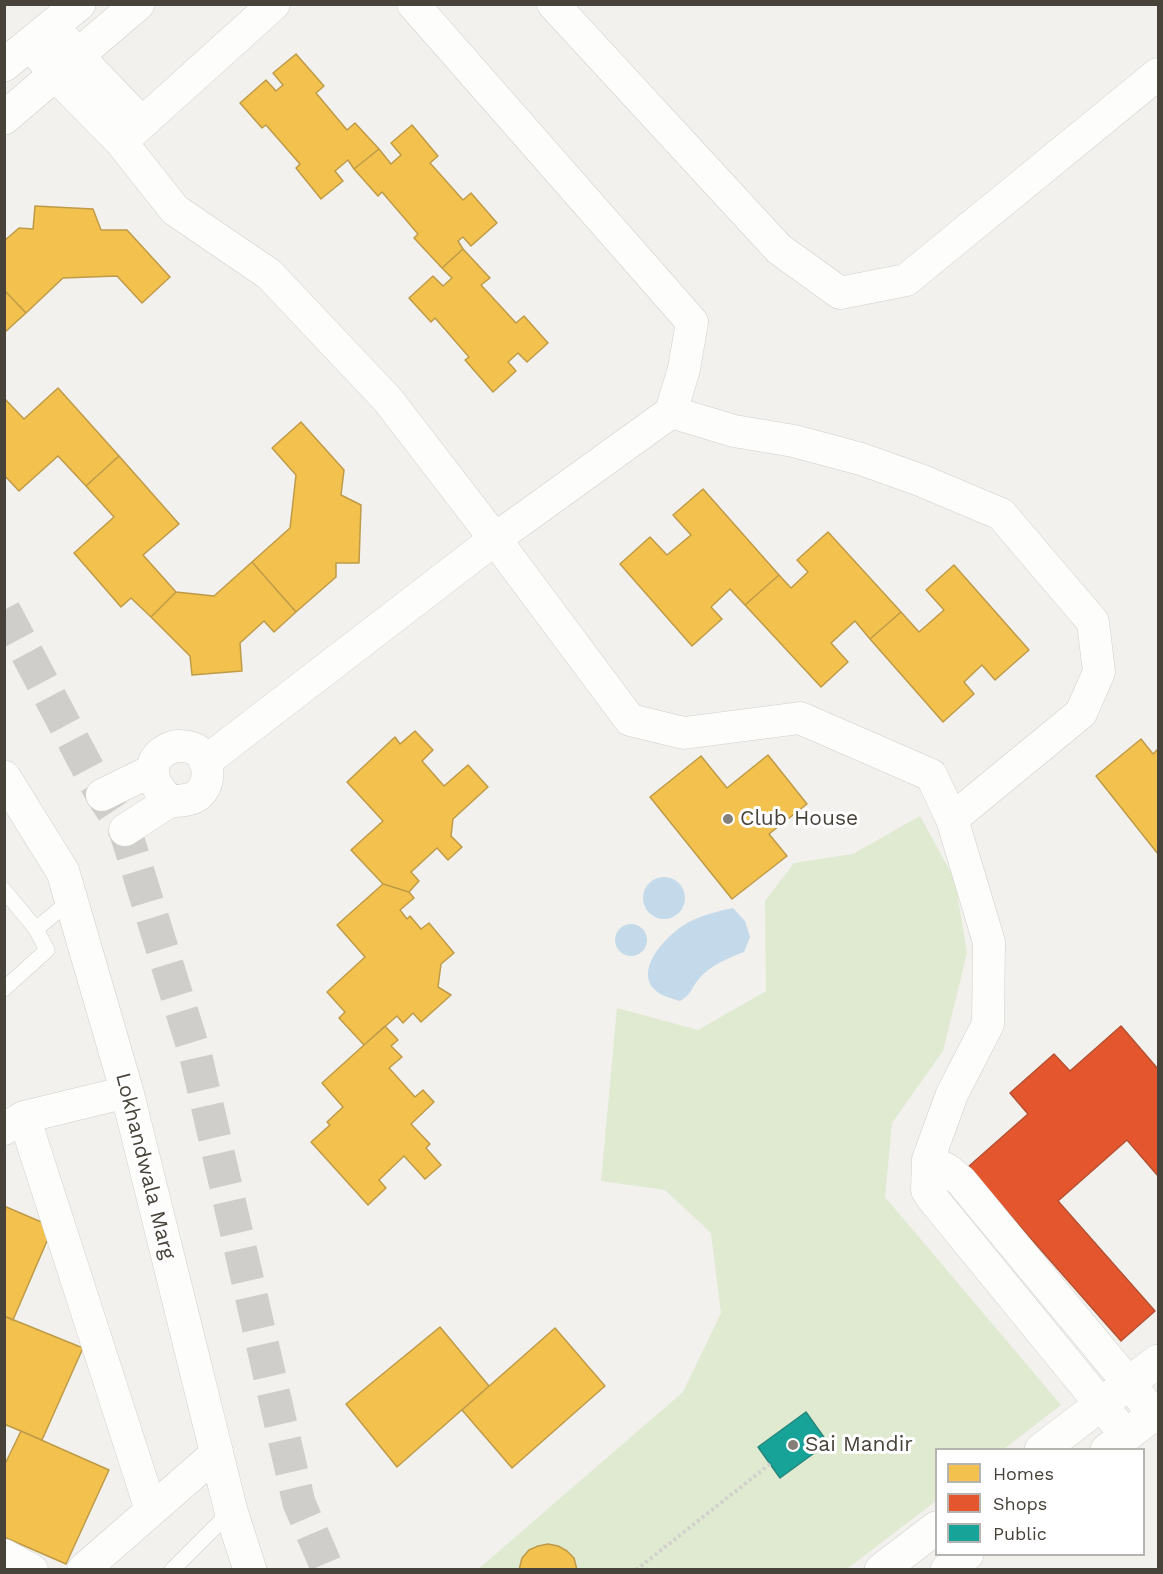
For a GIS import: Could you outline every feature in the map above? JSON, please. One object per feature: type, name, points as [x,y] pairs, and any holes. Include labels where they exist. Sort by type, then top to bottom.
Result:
[{"type":"street","points":[[4,65],[79,4]]},
{"type":"street","points":[[4,118],[138,4]]},
{"type":"street","points":[[131,132],[274,4]]},
{"type":"street","points":[[205,762],[495,539],[671,412],[684,369],[692,322],[413,4]]},
{"type":"street","points":[[554,4],[779,249],[840,293],[906,280],[1158,74]]},
{"type":"street","points":[[41,35],[67,66],[131,132],[175,210],[269,274],[388,400],[630,720],[684,733],[800,718],[931,775],[952,819],[989,942],[988,1024],[952,1094],[928,1160],[927,1190],[1101,1405],[1116,1442],[1156,1412],[1129,1384],[961,1181],[948,1170],[928,1160]]},
{"type":"street","points":[[671,412],[734,431],[794,441],[861,459],[920,480],[1001,514],[1093,622],[1099,672],[1081,713],[952,819]]},
{"type":"street","points":[[124,830],[170,801],[189,799],[197,795],[207,779],[205,762],[194,748],[176,746],[160,754],[153,770],[157,788],[170,801]]},
{"type":"street","points":[[102,795],[153,770]]},
{"type":"street","name":"Lokhandwala Marg","points":[[4,777],[63,872],[127,1092],[231,1511],[250,1569]]},
{"type":"street","points":[[127,1092],[14,1123],[151,1510]]},
{"type":"street","points":[[1042,1448],[1158,1361]]},
{"type":"street","points":[[83,1569],[217,1453]]},
{"type":"street","points":[[881,1569],[935,1529]]},
{"type":"street","points":[[4,1555],[32,1569]]},
{"type":"street","points":[[948,1569],[964,1556]]},
{"type":"lane","points":[[4,890],[36,930],[47,950],[4,989]]},
{"type":"lane","points":[[36,930],[71,900]]},
{"type":"lane","points":[[172,1569],[231,1511]]},
{"type":"path","points":[[636,1569],[770,1464]]},
{"type":"green space","points":[[920,816],[955,880],[967,953],[943,1051],[892,1123],[885,1197],[1061,1405],[1005,1448],[935,1448],[935,1502],[847,1569],[477,1570],[683,1392],[721,1313],[711,1233],[665,1190],[601,1181],[617,1008],[698,1030],[766,991],[765,901],[794,863],[853,854]]},
{"type":"water","points":[[664,877],[672,878],[679,883],[684,890],[684,906],[679,913],[672,918],[664,919],[656,918],[649,913],[644,906],[643,898],[644,890],[649,883],[656,878]]},
{"type":"water","points":[[733,908],[745,921],[750,937],[744,952],[713,967],[680,1001],[654,989],[649,980],[648,971],[651,961],[664,942],[689,922],[711,913]]},
{"type":"water","points":[[631,924],[642,929],[647,940],[642,951],[631,956],[620,951],[615,940],[620,929]]},
{"type":"building: Homes","points":[[296,54],[324,86],[316,93],[347,130],[355,123],[379,149],[354,169],[348,160],[335,171],[343,181],[321,199],[296,168],[300,164],[266,125],[262,128],[240,103],[266,80],[276,91],[283,85],[273,73]]},
{"type":"building: Homes","points":[[412,125],[438,156],[430,163],[463,200],[471,193],[497,223],[471,246],[463,237],[458,241],[463,249],[442,268],[414,238],[418,234],[382,192],[378,196],[354,169],[379,149],[391,164],[401,155],[391,143]]},
{"type":"building: Homes","points":[[35,206],[93,209],[101,230],[127,230],[170,277],[142,303],[117,276],[63,278],[26,313],[4,290],[4,241],[19,228],[33,229]]},
{"type":"building: Homes","points":[[463,249],[490,278],[481,285],[516,323],[524,316],[548,343],[527,362],[518,353],[508,362],[516,371],[493,392],[465,360],[469,357],[435,318],[431,322],[409,298],[433,276],[443,286],[452,278],[442,268]]},
{"type":"building: Homes","points":[[4,290],[26,313],[4,333]]},
{"type":"building: Homes","points":[[58,388],[119,456],[86,486],[58,456],[19,491],[4,475],[4,398],[24,419]]},
{"type":"building: Homes","points":[[301,422],[344,470],[341,495],[361,505],[359,563],[336,563],[336,577],[296,612],[252,562],[290,528],[296,475],[272,448]]},
{"type":"building: Homes","points":[[119,456],[179,524],[143,555],[176,592],[151,617],[131,598],[121,607],[74,553],[114,517],[86,486]]},
{"type":"building: Homes","points":[[703,489],[779,575],[745,605],[730,589],[711,607],[722,619],[692,646],[620,564],[650,537],[667,555],[691,535],[673,515]]},
{"type":"building: Homes","points":[[828,532],[901,612],[870,639],[855,621],[831,643],[848,662],[821,687],[745,605],[779,575],[791,588],[808,572],[797,560]]},
{"type":"building: Homes","points":[[252,562],[296,612],[274,632],[264,621],[240,643],[242,671],[192,675],[190,656],[151,617],[176,592],[214,596]]},
{"type":"building: Homes","points":[[954,565],[1029,650],[995,680],[982,665],[964,682],[974,694],[943,722],[870,639],[901,612],[919,632],[944,610],[926,590]]},
{"type":"building: Homes","points":[[415,731],[433,750],[422,761],[444,786],[468,765],[488,787],[453,819],[451,836],[462,847],[448,860],[437,848],[411,872],[419,881],[409,892],[383,884],[351,850],[383,821],[347,782],[395,737],[400,744]]},
{"type":"building: Homes","points":[[1141,739],[1153,754],[1158,749],[1158,854],[1096,776]]},
{"type":"building: Homes","name":"Club House","points":[[768,755],[807,804],[769,834],[787,856],[732,899],[650,797],[701,756],[727,788]]},
{"type":"building: Homes","points":[[383,884],[409,892],[414,898],[400,910],[407,919],[410,916],[421,929],[429,923],[454,953],[441,964],[438,987],[451,995],[421,1022],[413,1013],[403,1023],[397,1016],[364,1045],[339,1018],[345,1012],[327,992],[365,957],[337,925]]},
{"type":"building: Homes","points":[[385,1026],[398,1040],[391,1046],[402,1057],[389,1068],[415,1097],[423,1090],[434,1102],[411,1124],[430,1144],[426,1148],[441,1165],[425,1179],[404,1156],[379,1180],[386,1188],[368,1205],[311,1142],[330,1125],[327,1122],[343,1107],[322,1083]]},
{"type":"building: Homes","points":[[4,1206],[53,1227],[13,1320],[4,1316]]},
{"type":"building: Homes","points":[[4,1316],[83,1348],[42,1440],[4,1424]]},
{"type":"building: Homes","points":[[440,1327],[489,1386],[397,1467],[346,1404]]},
{"type":"building: Homes","points":[[555,1328],[605,1386],[512,1468],[462,1410]]},
{"type":"building: Homes","points":[[21,1431],[109,1470],[66,1564],[4,1537],[4,1466]]},
{"type":"building: Homes","points":[[548,1544],[567,1551],[574,1558],[577,1570],[519,1570],[522,1558],[529,1550]]},
{"type":"building: Shops","points":[[1121,1026],[1158,1069],[1158,1176],[1127,1140],[1058,1201],[1155,1311],[1121,1341],[968,1167],[1028,1114],[1010,1093],[1054,1054],[1070,1071]]},
{"type":"building: Public","name":"Sai Mandir","points":[[806,1412],[828,1443],[780,1478],[758,1447]]},
{"type":"tunnel","points":[[4,610],[102,795],[125,830],[196,1057],[299,1503],[328,1570]]},
{"type":"place","name":"Club House","points":[[728,819]]},
{"type":"place","name":"Sai Mandir","points":[[793,1445]]}]
